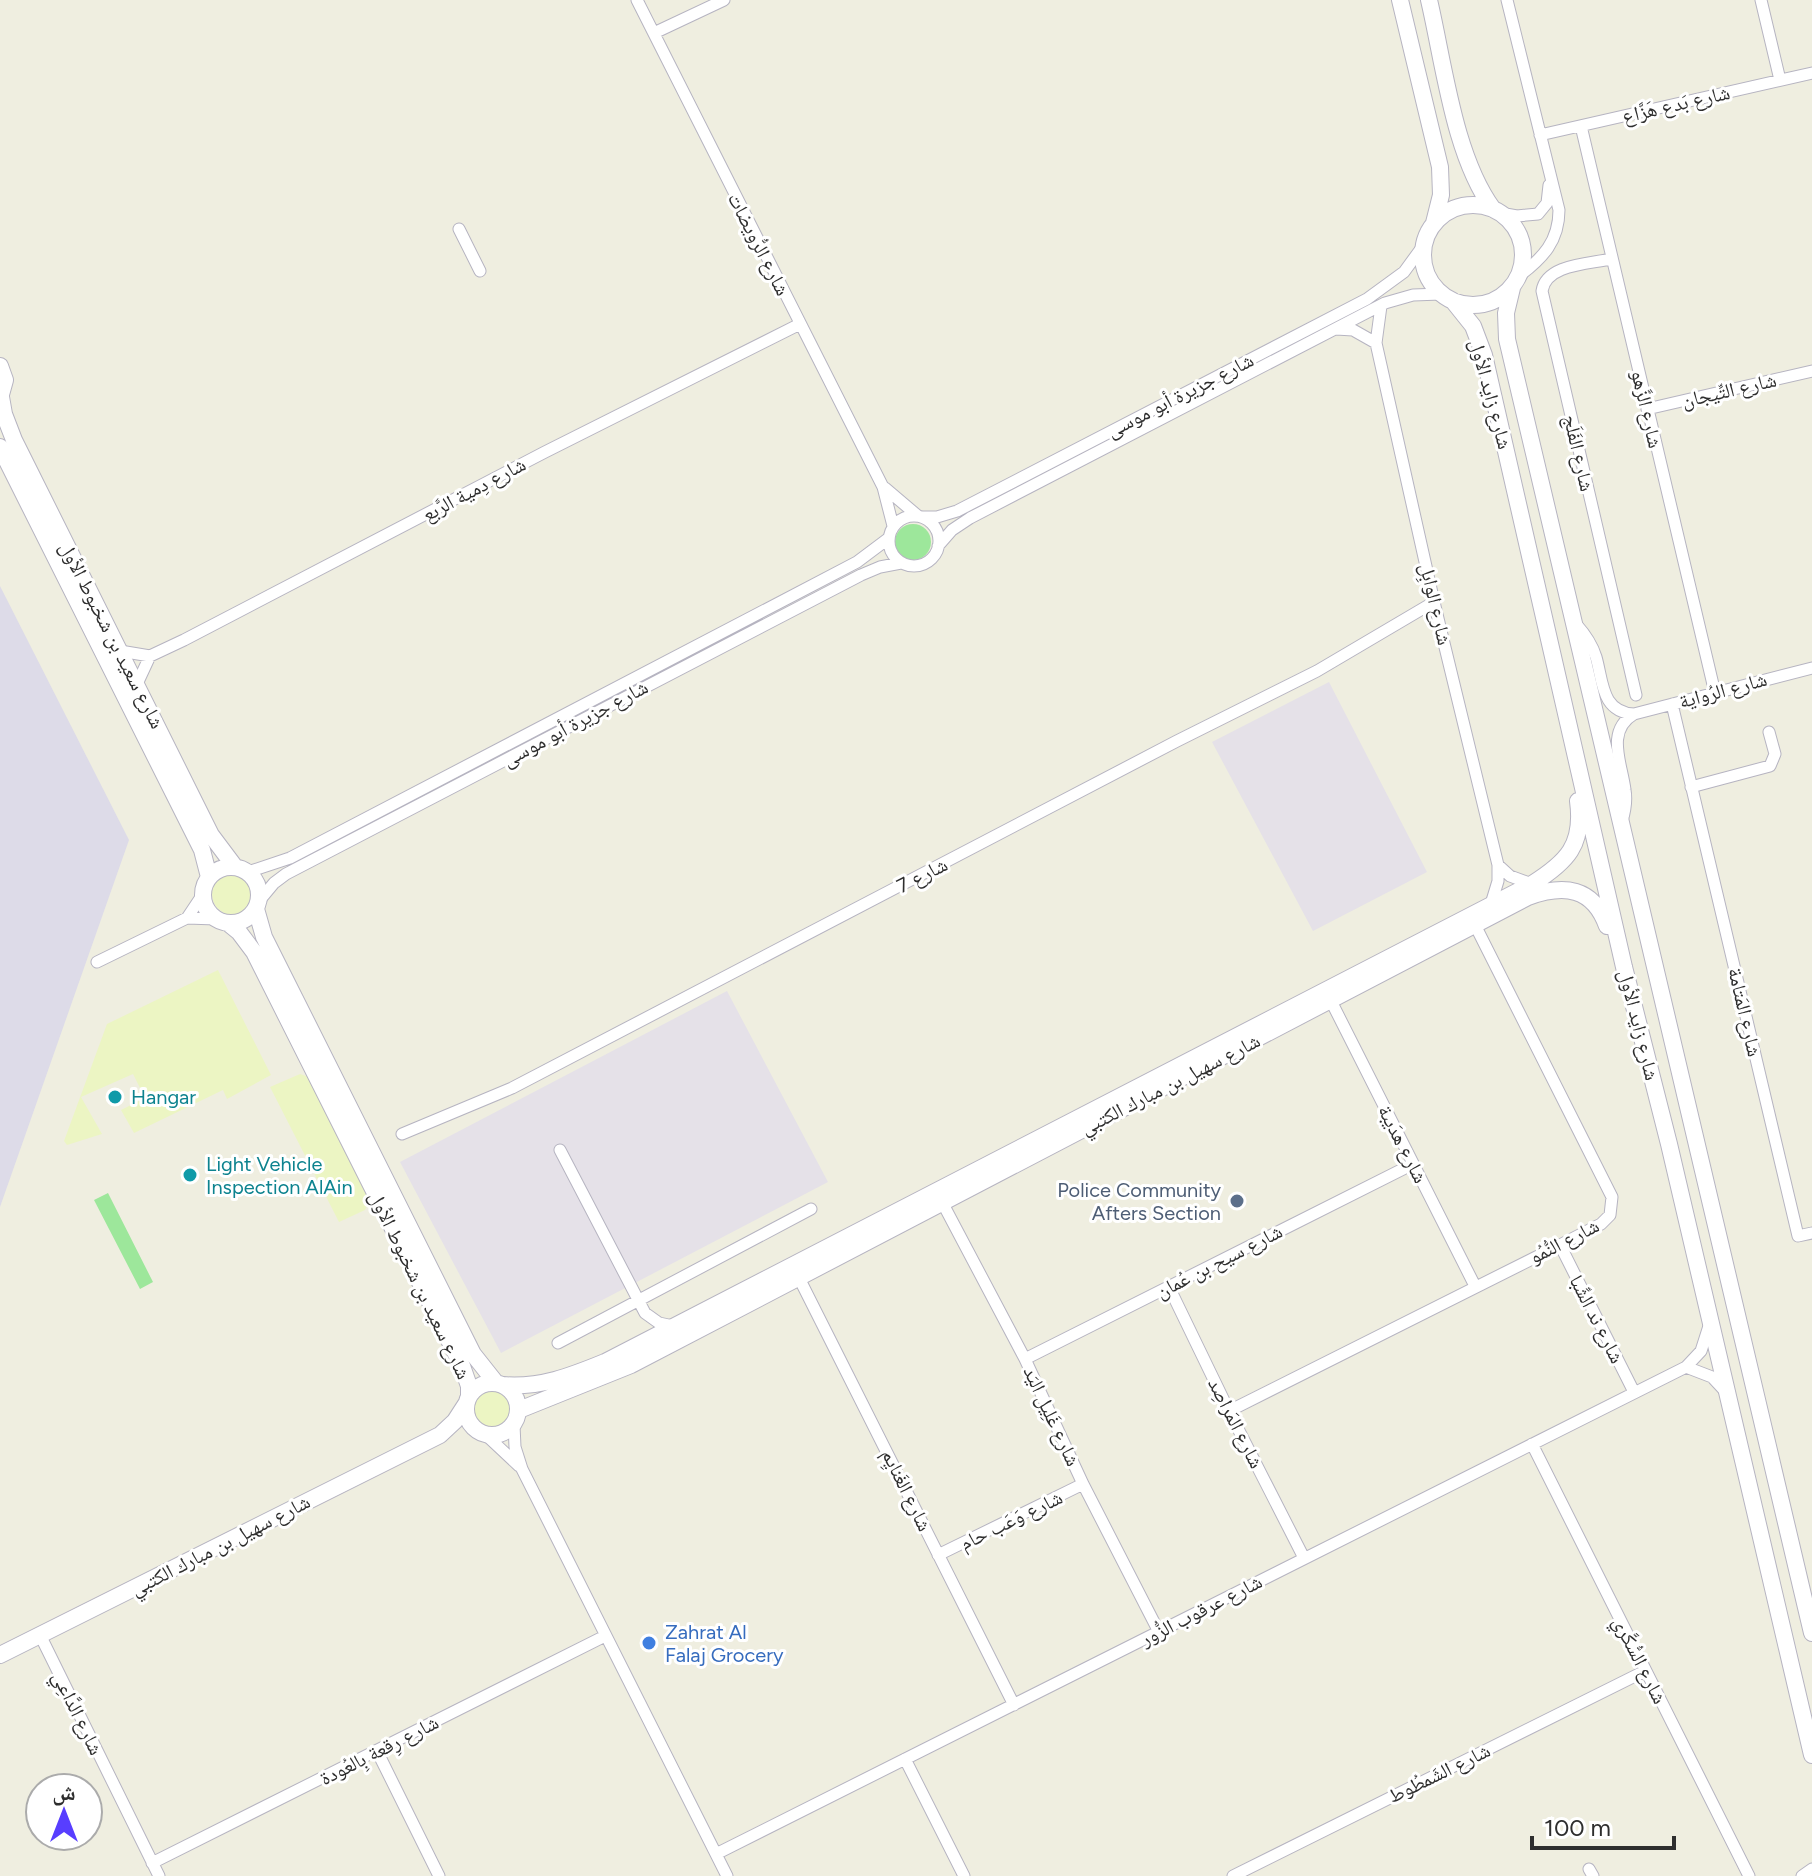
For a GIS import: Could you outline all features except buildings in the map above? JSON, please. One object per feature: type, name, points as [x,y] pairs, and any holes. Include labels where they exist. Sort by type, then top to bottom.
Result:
[{"type":"main road","points":[[1400,0],[1440,167],[1441,195],[1434,223],[1423,246],[1426,273],[1447,298],[1471,305],[1489,303],[1516,282],[1523,260],[1523,244],[1517,230],[1496,211],[1474,181],[1465,157],[1429,0]]},
{"type":"main road","points":[[1434,223],[1457,208],[1475,205],[1496,211]]},
{"type":"main road","name":"شارع زايد الأول","points":[[1516,282],[1506,313],[1507,339],[1812,1633]]},
{"type":"main road","name":"شارع زايد الأول","points":[[1447,298],[1473,326],[1484,355],[1624,967],[1669,1144],[1812,1755]]},
{"type":"main road","name":"شارع سعيد بن شخبوط الأول","points":[[0,366],[5,380],[0,397],[14,440],[215,842],[242,869]]},
{"type":"main road","name":"شارع سعيد بن شخبوط الأول","points":[[0,447],[198,842],[209,877]]},
{"type":"main road","name":"شارع سهيل بن مبارك الكتبي","points":[[499,1384],[526,1386],[552,1382],[605,1362],[1532,884],[1562,862],[1575,843],[1579,827],[1578,802],[1556,703],[1556,662]]},
{"type":"main road","points":[[221,868],[242,869],[259,888],[257,905],[241,921],[222,921],[208,911],[203,894],[209,877],[221,868]]},
{"type":"main road","name":"شارع سهيل بن مبارك الكتبي","points":[[516,1417],[631,1365],[1528,897],[1551,891],[1574,891],[1596,903],[1606,925],[1660,1126],[1669,1144]]},
{"type":"main road","name":"شارع سعيد بن شخبوط الأول","points":[[257,905],[264,937],[466,1340],[477,1361],[499,1384]]},
{"type":"main road","name":"شارع سعيد بن شخبوط الأول","points":[[222,921],[239,932],[254,952],[462,1366],[469,1386],[468,1400]]},
{"type":"main road","points":[[499,1384],[515,1395],[516,1417],[501,1434],[482,1433],[468,1420],[468,1400],[480,1386],[499,1384]]},
{"type":"main road","name":"شارع سهيل بن مبارك الكتبي","points":[[0,1655],[440,1435],[455,1421],[468,1400]]},
{"type":"main road","name":"شارع سهيل بن مبارك الكتبي","points":[[440,1435],[482,1433]]},
{"type":"street","name":"شارع الرُّويضات","points":[[637,0],[883,487],[891,532]]},
{"type":"street","points":[[654,33],[724,0]]},
{"type":"street","points":[[1507,0],[1559,210],[1556,233],[1544,256],[1516,282]]},
{"type":"street","points":[[1761,0],[1780,80]]},
{"type":"street","name":"شارع بَدع هَزَّاع","points":[[1540,135],[1812,73]]},
{"type":"street","name":"شارع الزَّهو","points":[[1581,126],[1715,693]]},
{"type":"street","points":[[1496,211],[1517,216],[1538,214],[1547,203],[1550,181]]},
{"type":"street","points":[[459,229],[480,271]]},
{"type":"street","name":"شارع جزيرة أبو موسى","points":[[920,517],[937,517],[957,511],[1367,299],[1393,282],[1423,246]]},
{"type":"street","name":"شارع الفَلَج","points":[[1611,259],[1553,273],[1545,280],[1542,291],[1636,695]]},
{"type":"street","name":"شارع جزيرة أبو موسى","points":[[938,546],[952,530],[970,518],[1381,306],[1413,295],[1447,298]]},
{"type":"street","name":"شارع الوابِل","points":[[1381,306],[1376,343],[1434,602],[1498,865],[1498,881],[1491,904]]},
{"type":"street","name":"شارع دِمية الرَّبع","points":[[150,656],[800,324]]},
{"type":"street","points":[[1335,329],[1353,330],[1376,343]]},
{"type":"street","name":"شارع التِّيجان","points":[[1647,409],[1812,371]]},
{"type":"street","name":"شارع الرُّويضات","points":[[883,487],[920,517]]},
{"type":"street","points":[[920,517],[929,521],[937,532],[938,546],[924,564],[901,563],[889,547],[891,532],[904,518],[920,517]]},
{"type":"street","name":"شارع جزيرة أبو موسى","points":[[242,869],[290,858],[857,562],[891,532]]},
{"type":"street","name":"شارع جزيرة أبو موسى","points":[[257,905],[274,883],[286,874],[870,571],[901,563]]},
{"type":"street","name":"شارع 7","points":[[402,1134],[512,1088],[1163,748],[1317,671],[1434,602]]},
{"type":"street","points":[[1575,623],[1592,647],[1608,701],[1619,711],[1634,714]]},
{"type":"street","points":[[120,651],[150,656],[141,669],[137,684]]},
{"type":"street","name":"شارع الرُواية","points":[[1634,714],[1812,668]]},
{"type":"street","name":"شارع المَتامة","points":[[1672,704],[1798,1236],[1812,1233]]},
{"type":"street","points":[[1622,823],[1626,795],[1617,739],[1622,724],[1634,714]]},
{"type":"street","points":[[1691,787],[1770,766],[1775,754],[1769,732]]},
{"type":"street","points":[[1498,865],[1517,879],[1532,884]]},
{"type":"street","points":[[97,962],[187,918],[203,894]]},
{"type":"street","points":[[187,918],[222,921]]},
{"type":"street","name":"شارع النُّمُو","points":[[1229,1411],[1560,1245],[1606,1220],[1612,1209],[1612,1197],[1475,925]]},
{"type":"street","name":"شارع هدَيبة","points":[[1331,1001],[1475,1286]]},
{"type":"street","points":[[560,1150],[645,1313],[659,1323],[675,1327]]},
{"type":"street","name":"شارع سيح بن عُمان","points":[[1025,1359],[1413,1164]]},
{"type":"street","name":"شارع غَلِيل اليَد","points":[[942,1202],[1025,1359],[1083,1484],[1159,1632]]},
{"type":"street","points":[[558,1343],[811,1209]]},
{"type":"street","name":"شارع ند الشِّبا","points":[[1560,1245],[1634,1392]]},
{"type":"street","name":"شارع الغَنايِم","points":[[798,1276],[1014,1705]]},
{"type":"street","name":"شارع المَراصِد","points":[[1169,1287],[1304,1558]]},
{"type":"street","points":[[642,1343],[645,1313]]},
{"type":"street","points":[[1710,1322],[1706,1342],[1686,1367],[1704,1372],[1725,1391]]},
{"type":"street","name":"شارع عرقوب الزُّور","points":[[716,1854],[1686,1367]]},
{"type":"street","points":[[516,1417],[515,1447],[522,1469],[727,1876]]},
{"type":"street","points":[[482,1433],[522,1469]]},
{"type":"street","name":"شارع السُّكَّري","points":[[1532,1444],[1749,1876]]},
{"type":"street","name":"شارع وَعَب حام","points":[[938,1555],[1083,1484]]},
{"type":"street","name":"شارع الدَّاعِي","points":[[40,1635],[159,1876]]},
{"type":"street","name":"شارع رِقعة بِالعُودة","points":[[152,1863],[605,1636]]},
{"type":"street","name":"شارع الشَمطُوط","points":[[1233,1876],[1645,1671]]},
{"type":"street","points":[[377,1751],[439,1876]]},
{"type":"street","points":[[905,1759],[964,1876]]},
{"type":"street","points":[[1802,1876],[1812,1869]]},
{"type":"shaded area","points":[[0,586],[129,840],[0,1207]]},
{"type":"shaded area","points":[[1329,682],[1427,872],[1313,931],[1212,742]]},
{"type":"shaded area","points":[[727,991],[828,1182],[501,1353],[400,1162]]},
{"type":"green space","points":[[913,524],[926,529],[931,542],[926,555],[913,560],[900,555],[895,542],[900,529]]},
{"type":"green space","points":[[108,1193],[153,1282],[140,1289],[94,1200]]},
{"type":"sand","points":[[233,873],[248,879],[254,894],[248,909],[233,915],[218,909],[212,894],[218,879]]},
{"type":"sand","points":[[218,970],[271,1075],[227,1099],[223,1090],[134,1133],[121,1110],[145,1098],[133,1074],[81,1097],[102,1134],[67,1145],[64,1141],[107,1024]]},
{"type":"sand","points":[[300,1074],[309,1077],[370,1200],[365,1210],[339,1222],[270,1087]]},
{"type":"sand","points":[[492,1388],[507,1394],[513,1409],[507,1424],[492,1430],[477,1424],[471,1409],[477,1394]]},
{"type":"place","name":"Hangar","points":[[115,1097]]},
{"type":"place","name":"Light Vehicle Inspection AlAin","points":[[190,1175]]},
{"type":"place","name":"Police Community Afters Section","points":[[1237,1201]]},
{"type":"place","name":"Zahrat Al Falaj Grocery","points":[[649,1643]]}]
